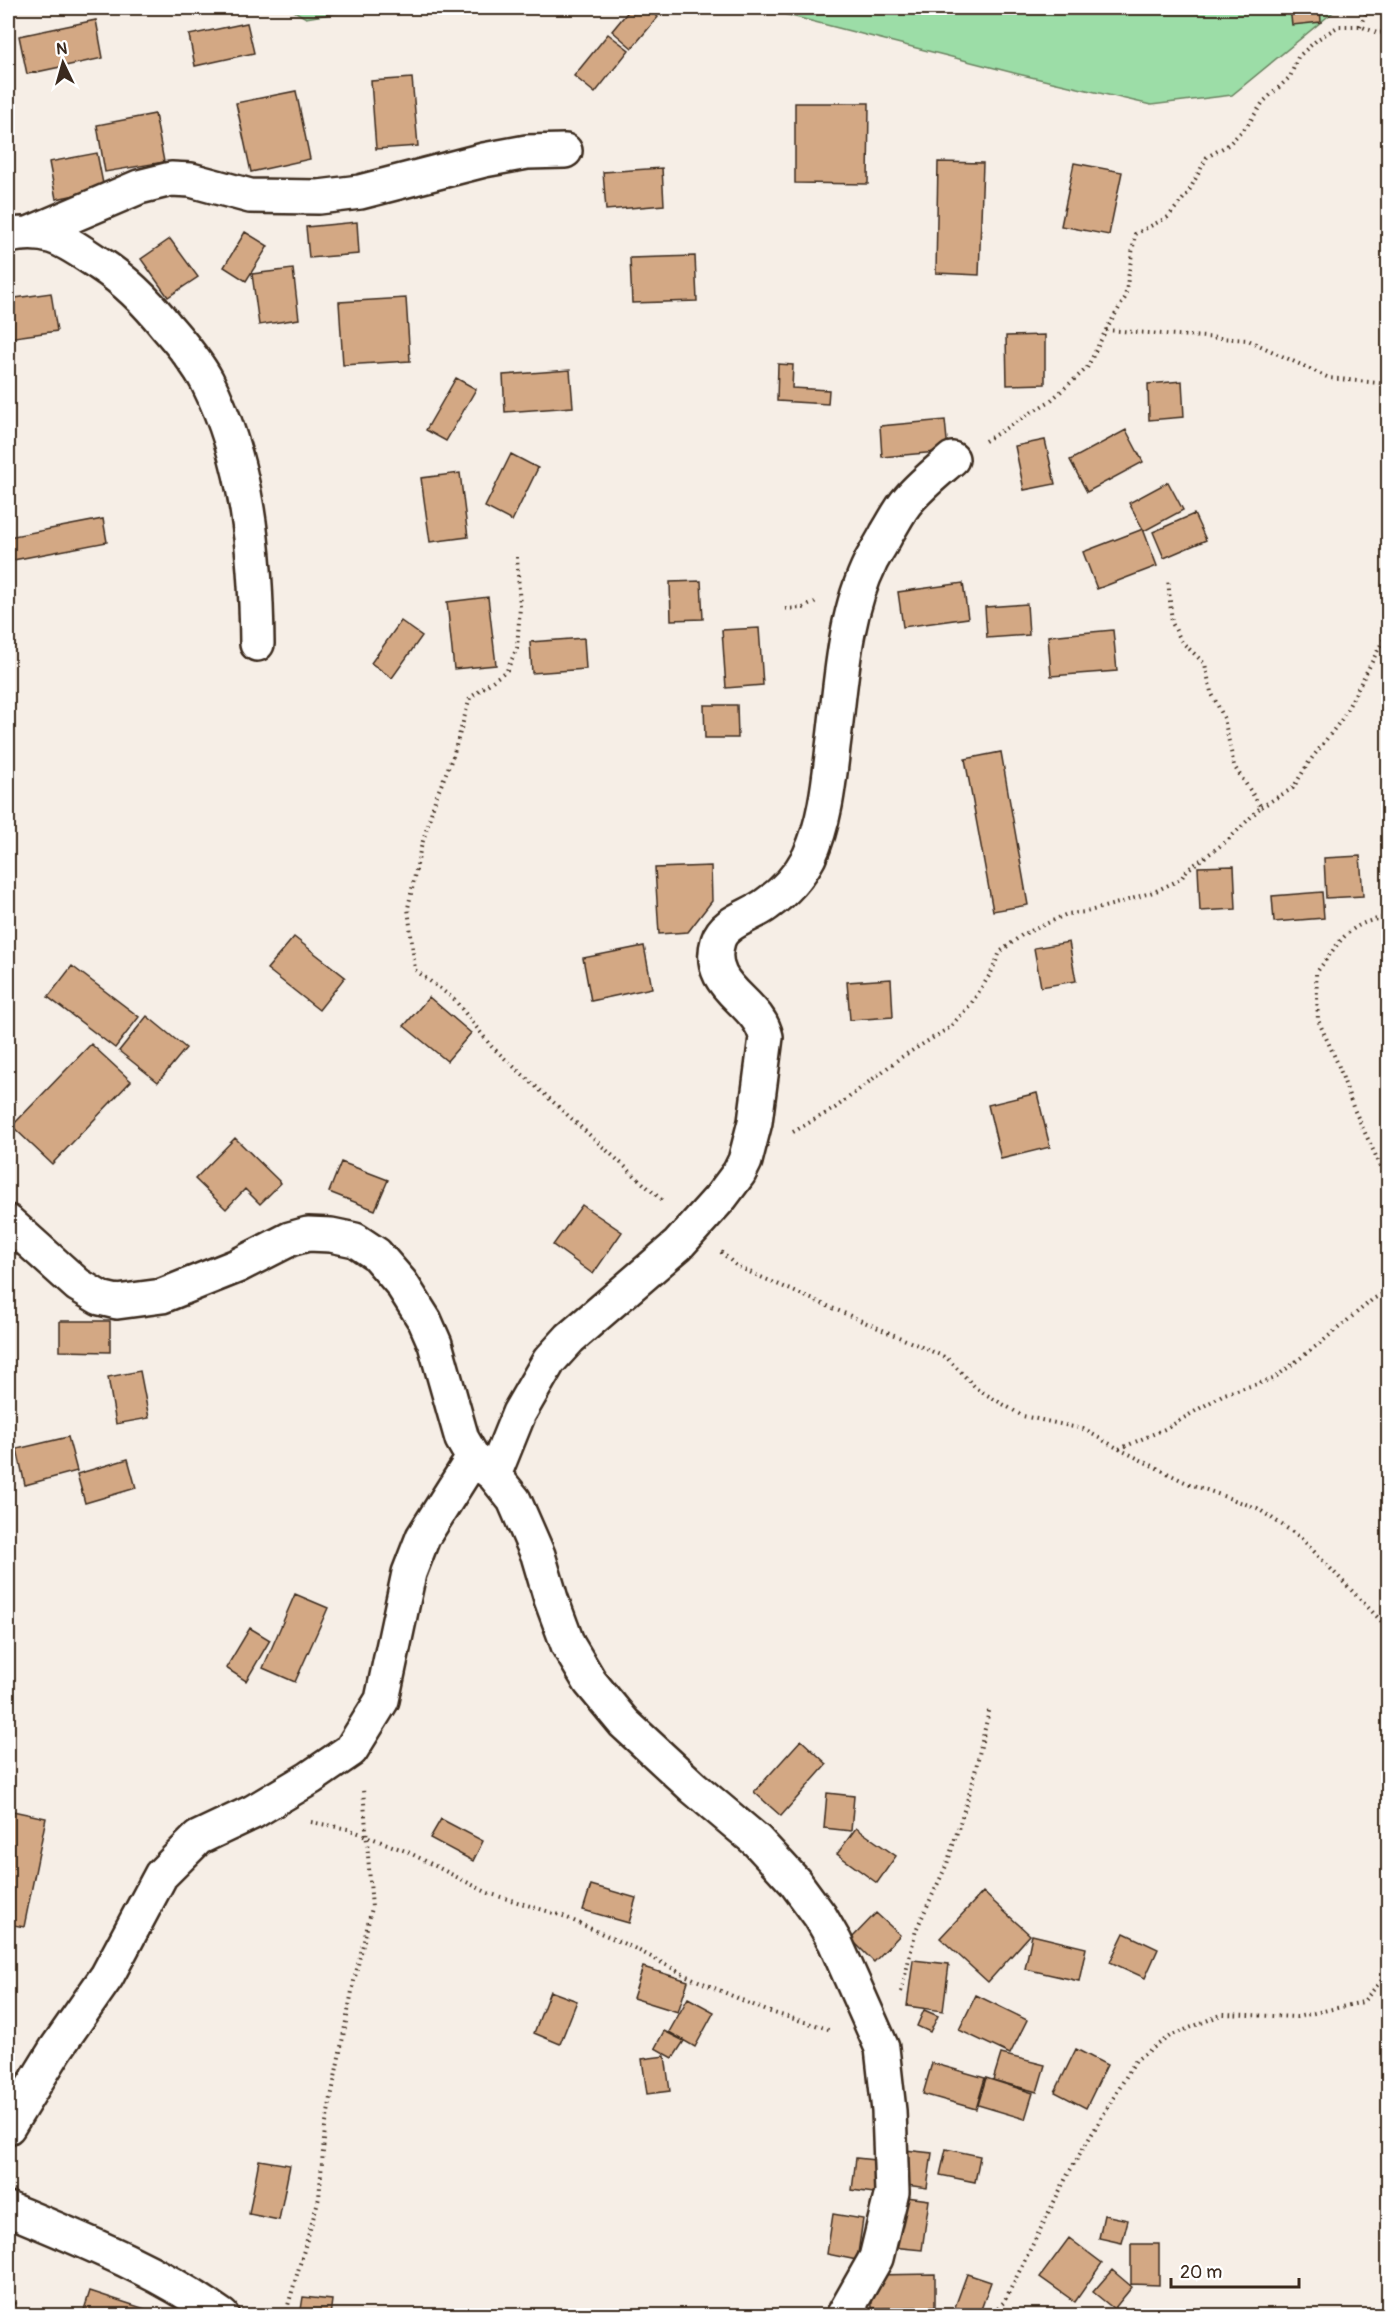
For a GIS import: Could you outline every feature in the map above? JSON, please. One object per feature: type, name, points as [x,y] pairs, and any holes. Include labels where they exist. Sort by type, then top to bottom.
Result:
[{"type":"street","points":[[19,235],[139,187],[171,179],[191,180],[250,196],[319,197],[360,192],[505,156],[527,152],[565,151]]},
{"type":"street","points":[[19,235],[49,235],[65,241],[119,276],[156,313],[206,380],[227,429],[247,499],[255,580],[257,644]]},
{"type":"street","points":[[8,2127],[56,2049],[107,1976],[161,1875],[198,1838],[253,1812],[310,1779],[351,1750],[382,1700],[408,1573],[423,1537],[484,1466],[519,1413],[549,1361],[570,1338],[654,1268],[732,1185],[745,1161],[755,1122],[766,1037],[764,1025],[758,1017],[725,986],[716,958],[718,940],[726,928],[766,906],[786,889],[809,857],[827,798],[845,656],[854,611],[870,562],[908,500],[952,459]]},
{"type":"street","points":[[8,1222],[78,1286],[100,1298],[117,1302],[162,1296],[237,1266],[290,1239],[308,1234],[331,1235],[355,1240],[376,1254],[401,1282],[425,1321],[435,1344],[462,1439],[514,1500],[568,1644],[590,1682],[624,1723],[694,1788],[757,1841],[795,1882],[820,1916],[835,1942],[882,2048],[889,2111],[892,2192],[876,2258],[843,2316]]},
{"type":"street","points":[[8,2209],[84,2241],[197,2298],[222,2316]]},
{"type":"path","points":[[1360,26],[1368,8]]},
{"type":"path","points":[[952,459],[1018,422],[1070,386],[1087,368],[1125,298],[1135,234],[1168,217],[1188,193],[1207,157],[1228,145],[1246,126],[1263,102],[1290,77],[1298,57],[1318,39],[1339,26],[1360,26],[1377,33],[1389,32]]},
{"type":"path","points":[[1106,330],[1248,340],[1329,378],[1389,384]]},
{"type":"path","points":[[517,557],[520,607],[517,648],[507,670],[470,698],[453,756],[435,800],[420,851],[408,908],[415,970],[454,999],[492,1047],[738,1267],[947,1358],[977,1389],[1023,1416],[1083,1430],[1187,1483],[1257,1508],[1300,1538],[1389,1628]]},
{"type":"path","points":[[1168,579],[1172,623],[1182,642],[1205,664],[1211,692],[1224,718],[1234,766],[1261,807]]},
{"type":"path","points":[[745,1161],[835,1108],[900,1058],[949,1028],[976,996],[991,973],[1000,952],[1022,935],[1067,914],[1086,912],[1122,902],[1156,891],[1181,879],[1187,870],[1227,841],[1261,807],[1293,788],[1309,762],[1342,719],[1389,631]]},
{"type":"path","points":[[1389,917],[1362,922],[1350,929],[1316,973],[1318,1020],[1338,1064],[1353,1107],[1389,1182]]},
{"type":"path","points":[[1119,1449],[1167,1428],[1224,1394],[1273,1379],[1373,1299],[1389,1291]]},
{"type":"path","points":[[253,1812],[348,1829],[408,1852],[488,1893],[563,1916],[636,1949],[687,1976],[767,2011],[860,2038],[882,2048],[903,1987],[916,1930],[947,1864],[965,1808],[989,1711]]},
{"type":"path","points":[[285,2316],[319,2198],[325,2128],[354,1981],[372,1908],[363,1784],[362,1732]]},
{"type":"path","points":[[989,2316],[1004,2302],[1068,2174],[1136,2060],[1170,2036],[1223,2014],[1297,2017],[1363,2002],[1389,1973]]},
{"type":"green space","points":[[289,8],[366,8],[306,18]]},
{"type":"green space","points":[[760,8],[1338,8],[1232,95],[1151,105],[1018,74]]},
{"type":"building","points":[[631,8],[647,8],[658,17],[632,48],[612,31]]},
{"type":"building","points":[[1290,8],[1320,8],[1321,22],[1292,25]]},
{"type":"building","points":[[96,20],[103,58],[27,74],[19,36]]},
{"type":"building","points":[[247,23],[254,53],[195,66],[189,35]]},
{"type":"building","points":[[608,34],[629,50],[595,93],[574,76]]},
{"type":"building","points":[[412,78],[418,146],[376,149],[371,81]]},
{"type":"building","points":[[296,91],[310,159],[251,172],[236,103]]},
{"type":"building","points":[[795,103],[869,103],[868,184],[795,183]]},
{"type":"building","points":[[155,114],[164,162],[105,172],[97,125]]},
{"type":"building","points":[[97,153],[104,189],[56,199],[49,162]]},
{"type":"building","points":[[938,162],[983,163],[979,275],[936,273]]},
{"type":"building","points":[[1074,163],[1122,172],[1109,235],[1061,226]]},
{"type":"building","points":[[662,168],[664,205],[606,210],[603,172]]},
{"type":"building","points":[[357,222],[359,254],[309,258],[306,227]]},
{"type":"building","points":[[245,232],[268,246],[246,281],[224,267]]},
{"type":"building","points":[[170,239],[198,277],[168,297],[141,259]]},
{"type":"building","points":[[695,256],[697,301],[632,303],[630,258]]},
{"type":"building","points":[[293,269],[299,319],[259,325],[252,274]]},
{"type":"building","points":[[51,293],[57,331],[8,338],[8,299]]},
{"type":"building","points":[[406,298],[410,361],[343,365],[339,302]]},
{"type":"building","points":[[1045,335],[1045,384],[1007,385],[1006,336]]},
{"type":"building","points":[[778,364],[793,365],[792,388],[829,390],[828,404],[777,401]]},
{"type":"building","points":[[570,370],[573,407],[505,412],[503,375]]},
{"type":"building","points":[[456,378],[476,389],[446,441],[426,430]]},
{"type":"building","points":[[1182,381],[1184,417],[1149,420],[1148,384]]},
{"type":"building","points":[[945,420],[948,451],[882,457],[880,426]]},
{"type":"building","points":[[1126,430],[1143,462],[1087,492],[1070,460]]},
{"type":"building","points":[[1045,440],[1055,484],[1024,490],[1015,446]]},
{"type":"building","points":[[511,454],[538,468],[512,521],[485,507]]},
{"type":"building","points":[[460,473],[468,537],[430,542],[421,478]]},
{"type":"building","points":[[1168,482],[1183,510],[1144,531],[1129,503]]},
{"type":"building","points":[[1194,514],[1206,540],[1164,558],[1153,532]]},
{"type":"building","points":[[103,519],[107,542],[8,561],[8,537]]},
{"type":"building","points":[[1143,529],[1157,566],[1097,589],[1083,552]]},
{"type":"building","points":[[701,581],[703,619],[671,620],[670,582]]},
{"type":"building","points":[[963,583],[968,618],[903,627],[898,592]]},
{"type":"building","points":[[488,597],[496,665],[454,669],[447,602]]},
{"type":"building","points":[[1027,604],[1029,635],[987,638],[985,607]]},
{"type":"building","points":[[401,621],[422,636],[392,678],[371,663]]},
{"type":"building","points":[[759,628],[763,685],[726,688],[722,630]]},
{"type":"building","points":[[1113,630],[1117,671],[1051,676],[1048,636]]},
{"type":"building","points":[[584,638],[586,669],[532,673],[530,642]]},
{"type":"building","points":[[704,705],[737,705],[738,738],[705,738]]},
{"type":"building","points":[[1001,752],[1028,905],[993,911],[965,759]]},
{"type":"building","points":[[1360,856],[1363,896],[1326,898],[1324,858]]},
{"type":"building","points":[[711,866],[712,901],[688,932],[659,934],[655,868]]},
{"type":"building","points":[[1234,866],[1236,909],[1200,911],[1198,867]]},
{"type":"building","points":[[1322,892],[1324,918],[1274,922],[1272,896]]},
{"type":"building","points":[[294,937],[345,977],[319,1010],[267,969]]},
{"type":"building","points":[[1069,942],[1076,981],[1041,987],[1034,948]]},
{"type":"building","points":[[644,946],[652,988],[591,1001],[583,958]]},
{"type":"building","points":[[72,966],[139,1017],[115,1048],[48,997]]},
{"type":"building","points":[[891,979],[893,1017],[850,1020],[847,982]]},
{"type":"building","points":[[429,997],[471,1033],[447,1061],[404,1026]]},
{"type":"building","points":[[147,1016],[186,1048],[158,1082],[119,1051]]},
{"type":"building","points":[[91,1044],[131,1081],[52,1164],[12,1126]]},
{"type":"building","points":[[1037,1093],[1050,1147],[1001,1159],[988,1105]]},
{"type":"building","points":[[235,1138],[281,1183],[260,1204],[245,1189],[226,1209],[195,1179]]},
{"type":"building","points":[[341,1162],[388,1180],[375,1210],[329,1192]]},
{"type":"building","points":[[582,1205],[622,1232],[593,1274],[553,1245]]},
{"type":"building","points":[[60,1321],[110,1321],[110,1352],[60,1351]]},
{"type":"building","points":[[140,1371],[149,1418],[116,1424],[108,1377]]},
{"type":"building","points":[[68,1437],[77,1471],[25,1485],[17,1449]]},
{"type":"building","points":[[128,1459],[136,1488],[85,1503],[77,1474]]},
{"type":"building","points":[[295,1594],[328,1608],[295,1682],[263,1668]]},
{"type":"building","points":[[250,1628],[270,1640],[246,1681],[226,1668]]},
{"type":"building","points":[[801,1740],[827,1764],[781,1816],[754,1792]]},
{"type":"building","points":[[827,1793],[854,1796],[851,1831],[824,1828]]},
{"type":"building","points":[[8,1810],[46,1818],[24,1927],[8,1924]]},
{"type":"building","points":[[441,1819],[483,1841],[473,1861],[430,1838]]},
{"type":"building","points":[[856,1828],[896,1856],[877,1883],[837,1854]]},
{"type":"building","points":[[591,1885],[636,1898],[629,1923],[583,1910]]},
{"type":"building","points":[[983,1892],[1030,1935],[988,1982],[940,1938]]},
{"type":"building","points":[[876,1913],[900,1935],[874,1962],[851,1939]]},
{"type":"building","points":[[1124,1933],[1158,1949],[1145,1978],[1110,1962]]},
{"type":"building","points":[[1032,1935],[1086,1948],[1079,1981],[1025,1969]]},
{"type":"building","points":[[913,1960],[949,1964],[943,2011],[907,2006]]},
{"type":"building","points":[[643,1967],[688,1981],[678,2012],[633,1998]]},
{"type":"building","points":[[550,1991],[577,2001],[560,2044],[534,2033]]},
{"type":"building","points":[[976,1995],[1027,2020],[1010,2054],[959,2030]]},
{"type":"building","points":[[688,1998],[714,2012],[695,2047],[669,2032]]},
{"type":"building","points":[[924,2010],[938,2016],[930,2032],[917,2026]]},
{"type":"building","points":[[664,2031],[684,2041],[673,2058],[655,2048]]},
{"type":"building","points":[[1076,2049],[1107,2065],[1086,2108],[1055,2092]]},
{"type":"building","points":[[1001,2054],[1045,2065],[1037,2092],[993,2080]]},
{"type":"building","points":[[665,2056],[670,2091],[647,2094],[642,2059]]},
{"type":"building","points":[[932,2063],[985,2078],[976,2109],[923,2094]]},
{"type":"building","points":[[986,2078],[1033,2093],[1025,2119],[978,2105]]},
{"type":"building","points":[[946,2149],[980,2156],[975,2182],[940,2175]]},
{"type":"building","points":[[905,2150],[932,2153],[927,2188],[900,2184]]},
{"type":"building","points":[[856,2158],[885,2161],[881,2194],[852,2190]]},
{"type":"building","points":[[259,2160],[290,2165],[279,2220],[249,2214]]},
{"type":"building","points":[[899,2196],[929,2200],[922,2250],[892,2247]]},
{"type":"building","points":[[833,2214],[863,2219],[857,2260],[827,2254]]},
{"type":"building","points":[[1104,2215],[1128,2220],[1122,2243],[1099,2238]]},
{"type":"building","points":[[1069,2238],[1102,2263],[1075,2302],[1040,2277]]},
{"type":"building","points":[[1131,2244],[1159,2244],[1159,2285],[1131,2284]]},
{"type":"building","points":[[1112,2270],[1132,2287],[1114,2309],[1093,2292]]},
{"type":"building","points":[[935,2274],[935,2307],[872,2308],[871,2275]]},
{"type":"building","points":[[967,2274],[991,2282],[979,2315],[955,2307]]},
{"type":"building","points":[[90,2291],[145,2309],[143,2316],[82,2316]]},
{"type":"building","points":[[8,2297],[15,2303],[8,2312]]},
{"type":"building","points":[[303,2297],[332,2300],[330,2316],[300,2316]]}]
